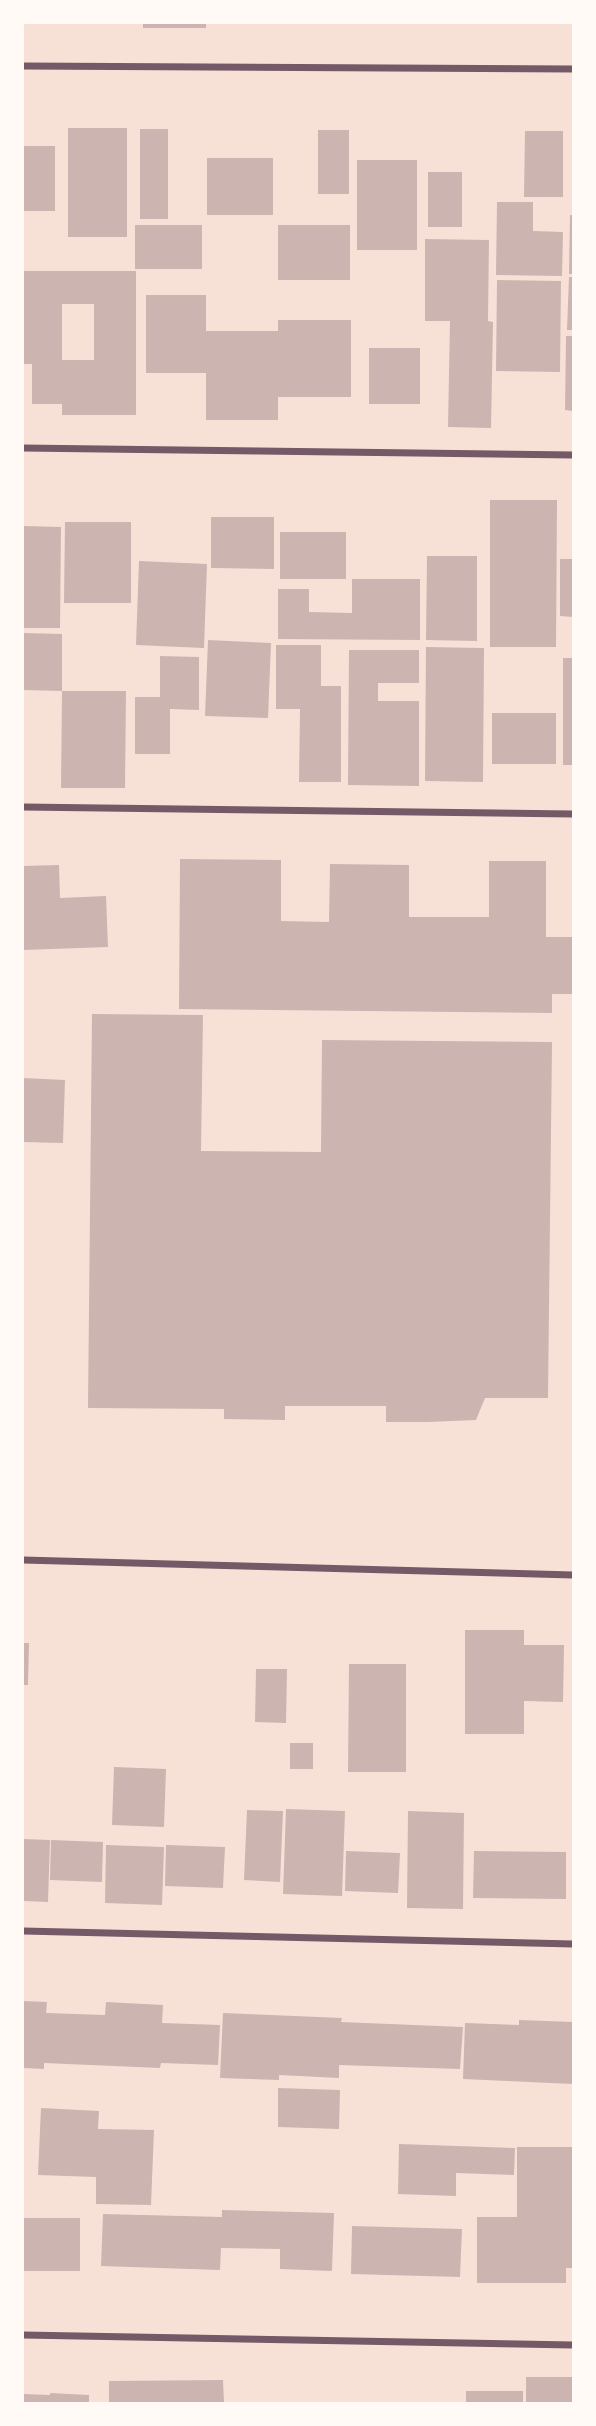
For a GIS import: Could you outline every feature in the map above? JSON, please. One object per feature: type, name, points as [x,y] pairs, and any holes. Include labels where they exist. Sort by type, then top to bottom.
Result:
[{"type":"street","points":[[23,65],[573,69]]},
{"type":"street","points":[[23,448],[573,455]]},
{"type":"street","points":[[23,807],[573,814]]},
{"type":"street","points":[[23,1560],[573,1575]]},
{"type":"street","points":[[23,1931],[573,1944]]},
{"type":"street","points":[[23,2335],[573,2345]]},
{"type":"building","points":[[143,23],[206,23],[206,28],[143,28]]},
{"type":"building","points":[[68,128],[127,128],[127,237],[68,237]]},
{"type":"building","points":[[140,129],[168,129],[168,219],[140,219]]},
{"type":"building","points":[[318,130],[349,130],[349,194],[318,194]]},
{"type":"building","points":[[525,131],[563,131],[563,197],[524,197]]},
{"type":"building","points":[[23,146],[55,146],[55,211],[23,211]]},
{"type":"building","points":[[207,158],[273,158],[273,215],[207,215]]},
{"type":"building","points":[[357,160],[417,160],[417,250],[357,250]]},
{"type":"building","points":[[428,172],[462,172],[462,227],[428,227]]},
{"type":"building","points":[[497,202],[533,202],[533,231],[563,232],[562,276],[496,275]]},
{"type":"building","points":[[570,215],[573,215],[573,274],[569,274]]},
{"type":"building","points":[[135,225],[202,225],[202,269],[135,269]]},
{"type":"building","points":[[278,225],[350,225],[350,280],[278,280]]},
{"type":"building","points":[[425,239],[489,240],[488,321],[493,322],[491,428],[448,427],[450,321],[425,321]]},
{"type":"building","points":[[23,271],[136,271],[136,415],[62,415],[62,404],[32,404],[32,364],[23,364]],"holes":[[[62,304],[94,304],[94,360],[62,360]]]},
{"type":"building","points":[[569,277],[573,277],[573,330],[567,330]]},
{"type":"building","points":[[497,280],[561,281],[560,372],[496,371]]},
{"type":"building","points":[[146,295],[206,295],[206,331],[278,331],[278,320],[351,320],[351,397],[278,397],[278,420],[206,420],[206,373],[146,373]]},
{"type":"building","points":[[566,336],[573,336],[573,411],[565,410]]},
{"type":"building","points":[[369,348],[420,348],[420,404],[369,404]]},
{"type":"building","points":[[490,500],[557,500],[556,647],[490,647]]},
{"type":"building","points":[[211,517],[274,517],[274,569],[211,568]]},
{"type":"building","points":[[65,522],[131,522],[131,603],[64,603]]},
{"type":"building","points":[[23,526],[61,527],[60,628],[23,628]]},
{"type":"building","points":[[280,532],[346,532],[346,579],[280,579]]},
{"type":"building","points":[[427,556],[477,556],[477,641],[426,640]]},
{"type":"building","points":[[560,559],[573,559],[573,617],[560,616]]},
{"type":"building","points":[[139,561],[207,564],[204,648],[136,645]]},
{"type":"building","points":[[352,579],[420,579],[420,640],[278,639],[278,589],[309,589],[309,612],[352,613]]},
{"type":"building","points":[[23,633],[62,634],[62,691],[23,690]]},
{"type":"building","points":[[208,640],[271,643],[268,718],[205,716]]},
{"type":"building","points":[[276,645],[321,645],[321,686],[341,686],[341,782],[299,782],[300,709],[276,709]]},
{"type":"building","points":[[426,647],[484,648],[483,782],[425,781]]},
{"type":"building","points":[[349,650],[419,650],[419,683],[378,683],[378,701],[419,701],[419,786],[348,785]]},
{"type":"building","points":[[160,656],[199,657],[199,710],[170,709],[170,754],[135,754],[135,697],[160,697]]},
{"type":"building","points":[[563,658],[573,658],[573,765],[563,765]]},
{"type":"building","points":[[62,691],[126,691],[125,788],[61,788]]},
{"type":"building","points":[[492,713],[556,713],[556,764],[492,764]]},
{"type":"building","points":[[180,859],[281,860],[281,921],[329,922],[330,864],[409,865],[409,917],[489,917],[489,861],[546,861],[546,937],[573,937],[573,994],[552,994],[552,1013],[179,1009]]},
{"type":"building","points":[[59,865],[60,898],[106,896],[108,947],[23,950],[23,866]]},
{"type":"building","points":[[92,1014],[203,1015],[201,1151],[321,1152],[322,1040],[552,1042],[548,1398],[485,1398],[476,1420],[427,1422],[386,1422],[386,1406],[285,1406],[285,1420],[224,1419],[224,1409],[88,1408]]},
{"type":"building","points":[[23,1078],[65,1080],[63,1143],[23,1142]]},
{"type":"building","points":[[465,1630],[524,1630],[524,1645],[564,1645],[563,1702],[524,1701],[524,1734],[465,1734]]},
{"type":"building","points":[[23,1643],[29,1643],[28,1685],[23,1685]]},
{"type":"building","points":[[349,1664],[406,1664],[406,1772],[348,1772]]},
{"type":"building","points":[[256,1669],[287,1669],[286,1723],[255,1722]]},
{"type":"building","points":[[290,1743],[313,1743],[313,1769],[290,1769]]},
{"type":"building","points":[[114,1767],[166,1769],[164,1827],[112,1825]]},
{"type":"building","points":[[286,1809],[345,1811],[342,1896],[283,1894]]},
{"type":"building","points":[[247,1810],[283,1811],[280,1882],[244,1880]]},
{"type":"building","points":[[408,1811],[464,1813],[463,1909],[407,1908]]},
{"type":"building","points":[[23,1839],[50,1840],[48,1902],[23,1901]]},
{"type":"building","points":[[51,1840],[103,1842],[102,1882],[50,1880]]},
{"type":"building","points":[[106,1845],[164,1847],[162,1905],[105,1903]]},
{"type":"building","points":[[166,1845],[225,1847],[223,1888],[165,1886]]},
{"type":"building","points":[[346,1851],[400,1853],[398,1893],[345,1891]]},
{"type":"building","points":[[474,1851],[566,1852],[566,1899],[473,1898]]},
{"type":"building","points":[[23,2001],[47,2002],[46,2013],[105,2015],[106,2002],[163,2005],[162,2023],[220,2025],[218,2065],[161,2063],[160,2068],[44,2063],[44,2069],[23,2068]]},
{"type":"building","points":[[223,2013],[342,2018],[341,2022],[463,2027],[460,2069],[339,2065],[339,2078],[279,2075],[279,2080],[220,2078]]},
{"type":"building","points":[[519,2020],[573,2022],[573,2084],[463,2079],[465,2023],[519,2025]]},
{"type":"building","points":[[278,2088],[340,2090],[339,2129],[278,2127]]},
{"type":"building","points":[[41,2108],[99,2111],[98,2129],[154,2130],[151,2205],[96,2204],[96,2177],[38,2175]]},
{"type":"building","points":[[399,2144],[515,2148],[514,2175],[456,2173],[456,2196],[398,2194]]},
{"type":"building","points":[[517,2147],[573,2147],[573,2268],[566,2268],[566,2283],[477,2283],[477,2217],[517,2217]]},
{"type":"building","points":[[222,2210],[334,2213],[332,2271],[280,2269],[280,2249],[221,2248],[220,2270],[101,2266],[103,2214],[222,2217]]},
{"type":"building","points":[[23,2218],[80,2218],[80,2271],[23,2271]]},
{"type":"building","points":[[352,2226],[462,2229],[460,2277],[351,2274]]},
{"type":"building","points":[[526,2377],[573,2377],[573,2403],[526,2403]]},
{"type":"building","points":[[223,2380],[224,2403],[109,2403],[109,2381]]},
{"type":"building","points":[[466,2391],[523,2391],[523,2403],[466,2403]]},
{"type":"building","points":[[23,2394],[89,2395],[89,2403],[23,2403]]}]
